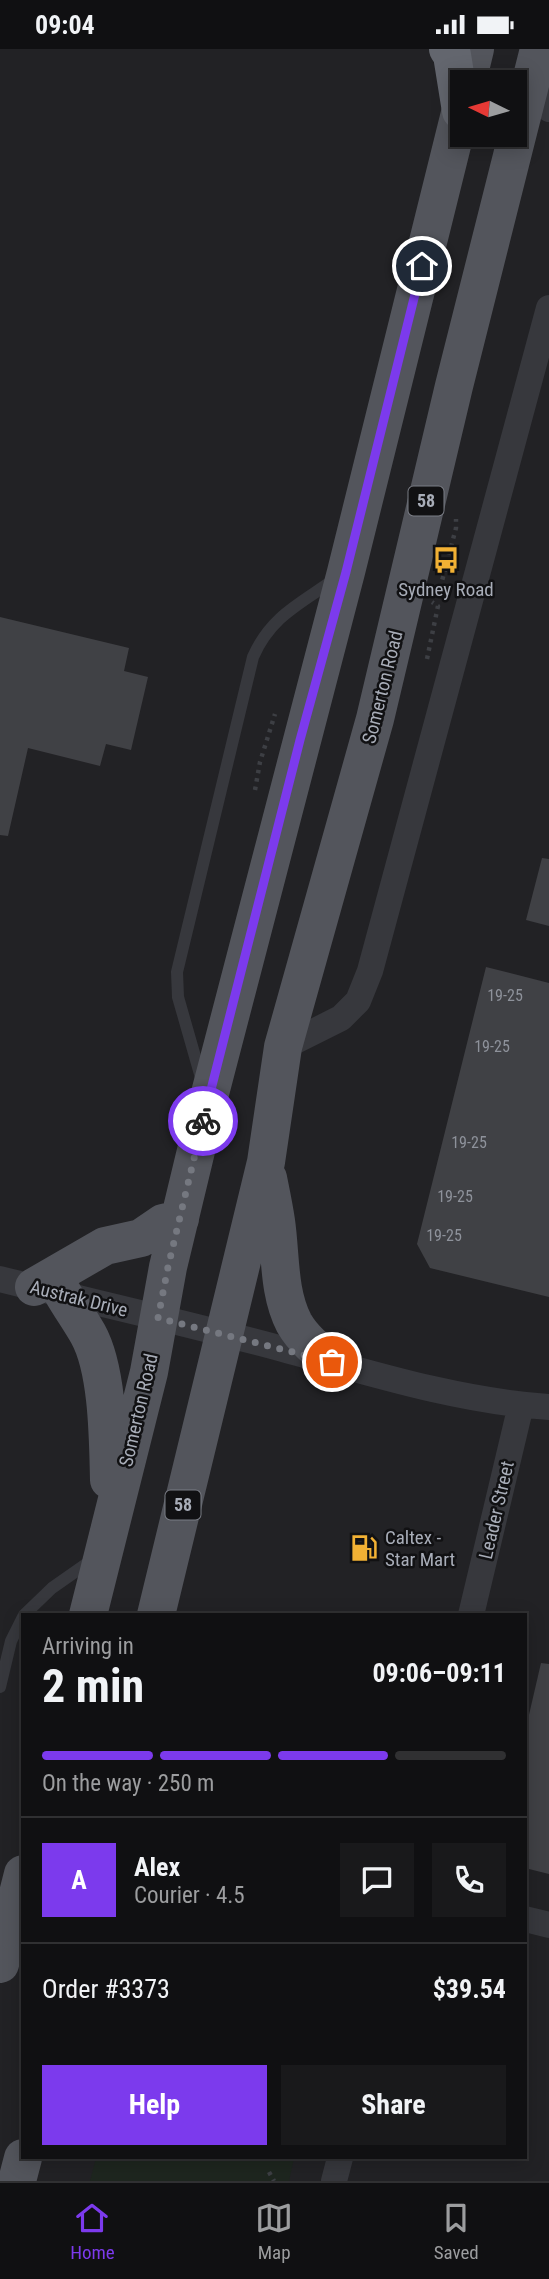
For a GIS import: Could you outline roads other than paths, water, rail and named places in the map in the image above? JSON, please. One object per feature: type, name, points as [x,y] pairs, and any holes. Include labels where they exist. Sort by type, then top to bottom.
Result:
[{"type":"highway","points":[[448,49],[456,70]]},
{"type":"main road","name":"Somerton Road","points":[[470,70],[475,49]]},
{"type":"main road","name":"Somerton Road","points":[[156,1613],[265,1162],[283,1048],[316,921],[375,719],[450,399],[540,80]]},
{"type":"main road","name":"Somerton Road","points":[[89,1613],[149,1373],[158,1318],[208,1101],[300,740],[346,572],[451,147]]},
{"type":"main road","points":[[265,1162],[287,1307],[295,1325],[310,1344],[332,1362]]},
{"type":"main road","points":[[107,1540],[107,1427],[98,1365],[89,1335],[32,1286],[105,1246],[141,1238],[163,1223],[180,1219]]},
{"type":"main road","points":[[0,1964],[21,1882]]},
{"type":"main road","points":[[17,2181],[23,2159]]},
{"type":"street","points":[[283,1048],[341,1018],[358,1001],[370,971],[549,308]]},
{"type":"street","name":"Austrak Drive","points":[[32,1286],[224,1333],[433,1389],[521,1405],[549,1407]]},
{"type":"street","name":"Leader Street","points":[[471,1613],[521,1405]]},
{"type":"street","points":[[527,1920],[549,1925]]},
{"type":"street","points":[[334,2181],[340,2159]]},
{"type":"lane","points":[[208,1101],[178,997],[177,972],[253,657],[260,640],[274,622],[346,572]]},
{"type":"lane","points":[[27,1613],[107,1540]]},
{"type":"lane","points":[[0,1687],[11,1641],[21,1622]]},
{"type":"place","name":"Sydney Road","points":[[446,560]]},
{"type":"place","name":"Caltex - Star Mart","points":[[364,1548]]}]
